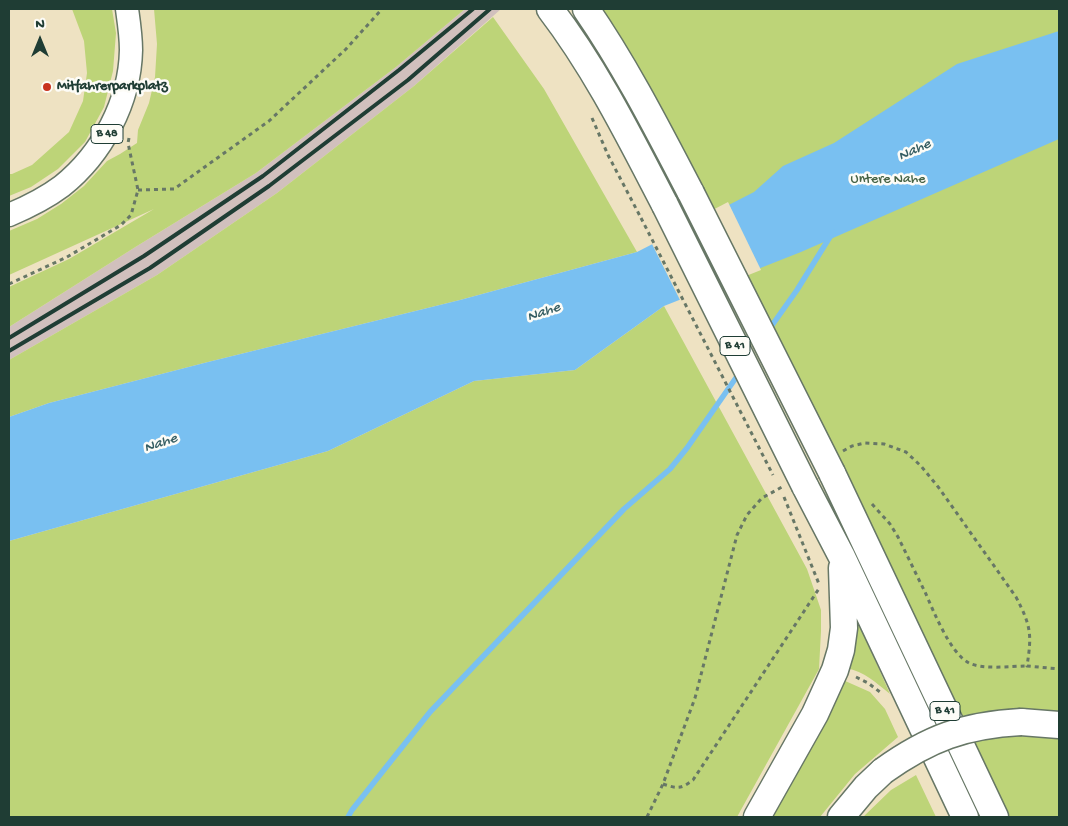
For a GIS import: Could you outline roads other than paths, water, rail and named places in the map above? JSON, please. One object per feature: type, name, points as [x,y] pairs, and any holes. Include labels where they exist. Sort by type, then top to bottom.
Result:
[{"type":"highway","name":"B 41","points":[[550,9],[568,32],[590,68],[622,123],[665,205],[794,491],[842,557],[965,817]]},
{"type":"highway","name":"B 41","points":[[586,9],[644,102],[691,193],[832,473],[995,817]]},
{"type":"highway","name":"B 41","points":[[757,817],[815,714],[835,670],[841,650],[844,628],[842,557]]},
{"type":"highway","name":"B 41","points":[[841,817],[883,770],[916,749],[952,733],[998,723],[1021,722],[1059,725]]},
{"type":"main road","name":"B 48","points":[[9,215],[44,198],[63,185],[94,153],[106,135],[124,94],[129,73],[131,45],[127,9]]},
{"type":"water","name":"Nahe","points":[[1059,31],[1059,139],[801,252],[664,306],[575,370],[474,381],[328,451],[9,541],[9,417],[49,403],[460,300],[637,252],[754,192],[783,166],[834,143],[957,64]]},
{"type":"waterway","points":[[768,331],[797,290],[833,232]]},
{"type":"waterway","points":[[348,817],[430,712],[624,509],[670,469],[740,372]]},
{"type":"railway","points":[[9,338],[144,256],[263,176],[399,70],[473,9]]},
{"type":"railway","points":[[9,351],[150,268],[269,186],[408,80],[490,9]]},
{"type":"place","name":"Mitfahrerparkplatz","points":[[47,87]]},
{"type":"park label","name":"Untere Nahe","points":[[888,180]]}]
